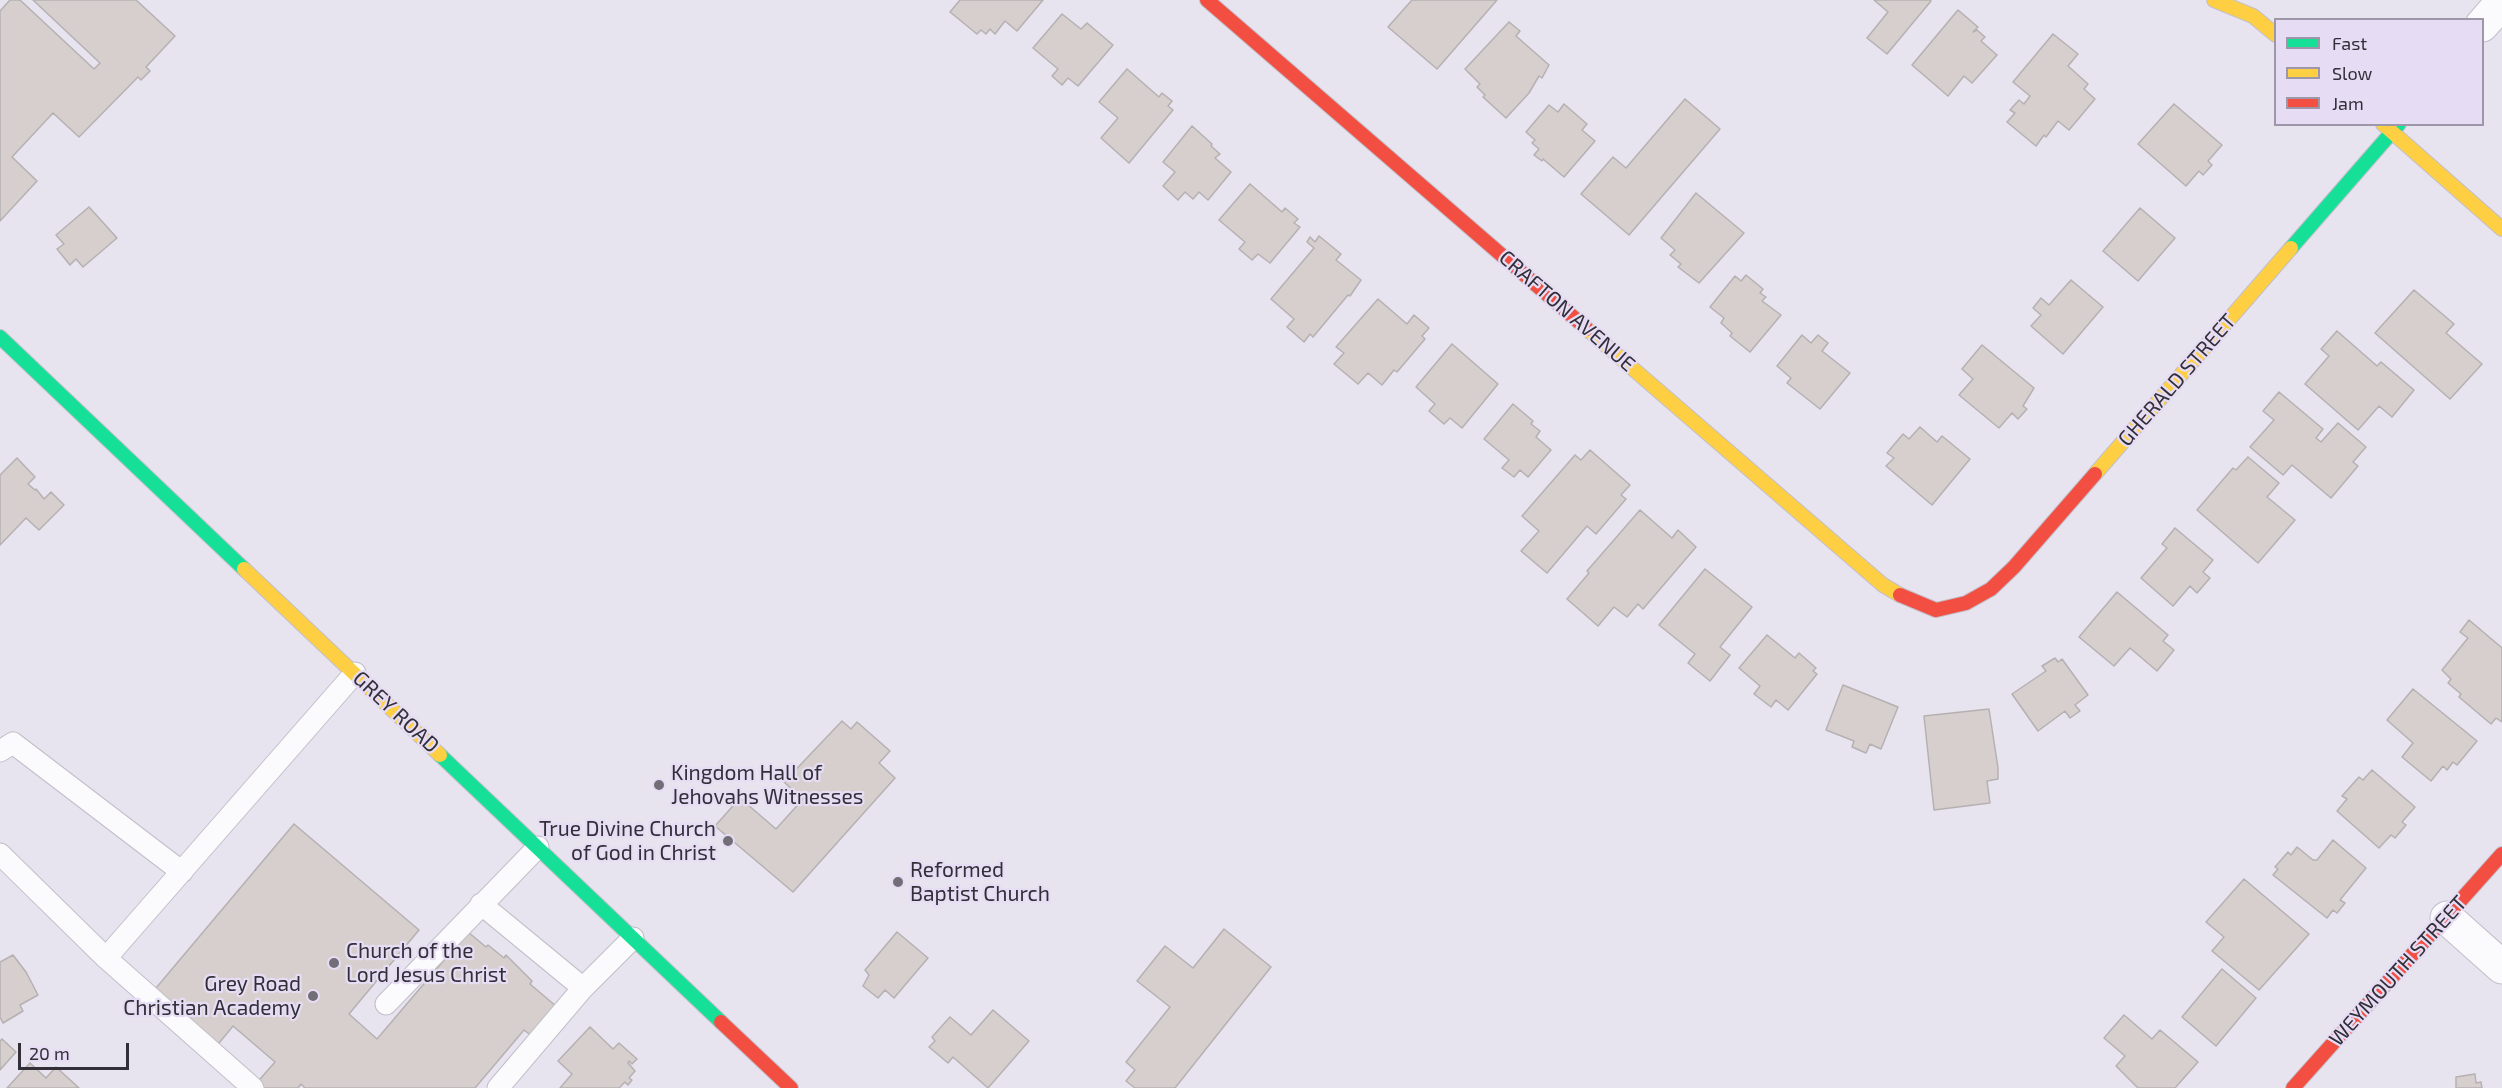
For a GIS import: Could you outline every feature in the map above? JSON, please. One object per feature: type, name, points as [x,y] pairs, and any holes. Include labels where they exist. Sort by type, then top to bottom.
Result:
[{"type":"street","name":"CRAFTON AVENUE","points":[[1207,0],[1884,585],[1910,600],[1936,610]]},
{"type":"street","points":[[2214,0],[2253,16],[2274,33]]},
{"type":"street","points":[[2484,23],[2502,2]]},
{"type":"street","name":"GHERALD STREET","points":[[1936,610],[1966,603],[1991,589],[2014,567],[2391,127]]},
{"type":"street","points":[[2391,127],[2502,229]]},
{"type":"street","name":"GREY ROAD","points":[[0,337],[792,1088]]},
{"type":"street","name":"WEYMOUTH STREET","points":[[2293,1088],[2502,854]]},
{"type":"street","points":[[2447,918],[2502,967]]},
{"type":"lane","points":[[106,958],[355,673]]},
{"type":"lane","points":[[0,751],[13,743],[182,872]]},
{"type":"lane","points":[[387,1004],[538,847]]},
{"type":"lane","points":[[0,854],[106,958],[253,1088]]},
{"type":"lane","points":[[481,904],[583,988]]},
{"type":"lane","points":[[498,1088],[583,988],[633,938]]},
{"type":"building","points":[[10,0],[20,0],[94,69],[100,63],[33,0],[136,0],[175,36],[146,67],[150,71],[141,80],[138,77],[79,137],[53,113],[12,157],[37,181],[0,221],[0,11]]},
{"type":"building","points":[[960,0],[1043,0],[1017,31],[1005,21],[995,34],[990,29],[986,34],[981,30],[977,34],[950,12]]},
{"type":"building","points":[[1412,0],[1497,0],[1437,69],[1388,27]]},
{"type":"building","points":[[1874,0],[1931,1],[1887,54],[1867,38],[1888,12]]},
{"type":"building","points":[[1958,10],[1978,27],[1973,32],[1977,30],[1985,37],[1981,41],[1997,55],[1972,83],[1964,76],[1948,96],[1912,65]]},
{"type":"building","points":[[1062,14],[1081,29],[1087,23],[1113,45],[1078,86],[1068,78],[1062,85],[1052,76],[1058,69],[1033,48]]},
{"type":"building","points":[[1509,22],[1520,31],[1516,36],[1549,65],[1542,78],[1539,76],[1529,93],[1506,118],[1483,97],[1485,95],[1477,87],[1480,84],[1465,69]]},
{"type":"building","points":[[2053,34],[2078,54],[2068,66],[2088,84],[2084,89],[2095,99],[2069,130],[2058,121],[2036,146],[2007,122],[2015,113],[2010,110],[2019,100],[2024,104],[2030,96],[2013,82]]},
{"type":"building","points":[[1127,69],[1159,97],[1162,93],[1172,101],[1168,106],[1173,110],[1129,163],[1101,138],[1118,118],[1099,102]]},
{"type":"building","points":[[1685,99],[1720,129],[1629,235],[1581,194],[1613,157],[1626,168]]},
{"type":"building","points":[[1564,104],[1587,124],[1582,130],[1595,141],[1564,177],[1543,159],[1542,161],[1534,155],[1539,149],[1532,143],[1535,140],[1526,132],[1549,105],[1558,112]]},
{"type":"building","points":[[2174,104],[2222,145],[2208,161],[2212,165],[2203,175],[2199,171],[2186,186],[2138,144]]},
{"type":"building","points":[[1192,126],[1212,144],[1211,146],[1220,154],[1215,158],[1231,172],[1208,200],[1199,192],[1193,199],[1185,192],[1178,200],[1163,186],[1175,172],[1163,162]]},
{"type":"building","points":[[1250,184],[1282,212],[1285,208],[1298,219],[1294,223],[1300,227],[1270,263],[1258,254],[1252,260],[1239,249],[1245,242],[1219,220]]},
{"type":"building","points":[[1696,193],[1744,233],[1699,283],[1678,267],[1681,264],[1670,255],[1675,250],[1661,238]]},
{"type":"building","points":[[89,207],[117,238],[83,267],[76,259],[70,265],[57,249],[64,244],[56,235]]},
{"type":"building","points":[[2140,208],[2175,238],[2138,281],[2103,251]]},
{"type":"building","points":[[1319,236],[1341,254],[1336,260],[1361,280],[1350,296],[1348,295],[1313,337],[1310,334],[1304,342],[1287,327],[1294,319],[1271,299],[1314,248],[1307,242],[1310,237],[1315,242]]},
{"type":"building","points":[[1746,275],[1763,289],[1760,293],[1766,297],[1762,301],[1781,315],[1750,352],[1730,336],[1732,333],[1721,323],[1724,318],[1710,307],[1735,276],[1741,281]]},
{"type":"building","points":[[2071,280],[2103,307],[2063,354],[2031,326],[2041,315],[2033,308],[2041,298],[2049,305]]},
{"type":"building","points":[[2414,290],[2454,324],[2446,333],[2482,364],[2450,399],[2375,333]]},
{"type":"building","points":[[1378,299],[1407,324],[1414,315],[1429,328],[1422,336],[1425,339],[1397,372],[1394,370],[1382,385],[1368,373],[1358,384],[1334,364],[1344,353],[1336,347]]},
{"type":"building","points":[[2337,331],[2377,366],[2381,362],[2414,390],[2392,417],[2379,406],[2358,430],[2305,384],[2329,356],[2321,349]]},
{"type":"building","points":[[1802,335],[1811,343],[1818,335],[1828,343],[1822,351],[1850,373],[1820,409],[1787,383],[1791,378],[1777,366]]},
{"type":"building","points":[[1452,344],[1498,384],[1462,428],[1450,418],[1444,424],[1429,411],[1435,404],[1416,387]]},
{"type":"building","points":[[1982,345],[2034,388],[2023,406],[2027,409],[2018,419],[2012,413],[1999,428],[1959,395],[1973,379],[1962,369]]},
{"type":"building","points":[[2279,392],[2323,429],[2316,438],[2321,442],[2338,423],[2366,447],[2353,462],[2358,466],[2331,498],[2292,465],[2283,475],[2250,447],[2274,420],[2263,411]]},
{"type":"building","points":[[1513,404],[1533,421],[1531,424],[1540,431],[1536,437],[1551,450],[1528,477],[1520,470],[1514,477],[1502,468],[1509,460],[1484,439]]},
{"type":"building","points":[[1920,427],[1937,442],[1942,436],[1970,459],[1932,505],[1886,466],[1894,458],[1887,453],[1903,434],[1909,439]]},
{"type":"building","points":[[1590,450],[1630,485],[1621,495],[1626,499],[1596,534],[1587,526],[1547,573],[1521,551],[1539,531],[1522,516],[1575,455],[1581,460]]},
{"type":"building","points":[[2248,457],[2279,483],[2267,497],[2295,520],[2258,563],[2197,510],[2233,468],[2236,470]]},
{"type":"building","points":[[17,458],[35,477],[28,484],[36,489],[44,499],[51,492],[64,505],[39,530],[26,518],[0,545],[0,475]]},
{"type":"building","points":[[1640,510],[1672,538],[1678,530],[1696,547],[1643,609],[1638,604],[1627,617],[1614,607],[1598,626],[1567,599],[1589,573],[1587,571]]},
{"type":"building","points":[[2175,528],[2213,560],[2203,572],[2210,578],[2197,593],[2190,586],[2173,606],[2141,578],[2167,548],[2162,544]]},
{"type":"building","points":[[1705,569],[1752,607],[1720,647],[1730,655],[1710,681],[1688,663],[1695,654],[1659,625]]},
{"type":"building","points":[[2117,592],[2168,635],[2163,641],[2174,650],[2157,671],[2130,648],[2114,666],[2079,637]]},
{"type":"building","points":[[2469,620],[2502,648],[2502,722],[2496,718],[2491,724],[2459,697],[2461,694],[2448,683],[2451,679],[2442,670],[2468,638],[2460,632]]},
{"type":"building","points":[[1767,635],[1795,658],[1799,653],[1816,668],[1813,671],[1817,674],[1788,710],[1776,700],[1771,707],[1754,694],[1760,686],[1739,668]]},
{"type":"building","points":[[2055,658],[2058,662],[2062,659],[2088,695],[2075,705],[2080,711],[2070,718],[2065,711],[2038,731],[2012,694],[2046,671],[2042,666]]},
{"type":"building","points":[[1843,685],[1898,707],[1881,749],[1870,744],[1866,753],[1852,747],[1854,741],[1826,730]]},
{"type":"building","points":[[2413,689],[2477,741],[2457,765],[2453,762],[2447,770],[2443,766],[2431,781],[2402,757],[2413,743],[2387,720]]},
{"type":"building","points":[[1989,709],[1998,768],[1998,779],[1987,781],[1990,803],[1934,810],[1924,716]]},
{"type":"building","points":[[842,721],[851,729],[857,722],[890,751],[879,763],[895,778],[793,892],[715,826],[740,798],[776,829],[803,799],[784,782]]},
{"type":"building","points":[[2372,770],[2415,807],[2402,822],[2406,825],[2395,838],[2391,835],[2379,848],[2337,811],[2347,799],[2342,796],[2359,777],[2363,780]]},
{"type":"building","points":[[294,824],[419,930],[349,1014],[377,1039],[468,932],[504,958],[506,955],[532,981],[530,984],[557,1007],[532,1036],[524,1030],[475,1088],[305,1088],[301,1084],[298,1088],[256,1088],[254,1086],[275,1062],[233,1026],[215,1048],[151,994]]},
{"type":"building","points":[[2333,840],[2366,868],[2340,900],[2345,903],[2337,913],[2333,910],[2327,918],[2273,875],[2278,869],[2275,867],[2288,852],[2291,855],[2297,847],[2313,860],[2317,860]]},
{"type":"building","points":[[2244,879],[2309,934],[2259,990],[2212,951],[2224,937],[2206,922]]},
{"type":"building","points":[[1224,929],[1271,967],[1175,1088],[1135,1088],[1126,1081],[1135,1070],[1126,1062],[1170,1007],[1137,981],[1165,946],[1193,968]]},
{"type":"building","points":[[897,932],[928,958],[894,998],[885,990],[878,998],[863,986],[869,975],[865,970]]},
{"type":"building","points":[[13,955],[26,972],[38,995],[20,1005],[23,1011],[3,1023],[0,1017],[0,962]]},
{"type":"building","points":[[2222,969],[2256,998],[2216,1046],[2182,1017]]},
{"type":"building","points":[[993,1010],[1029,1041],[988,1088],[953,1057],[948,1063],[929,1047],[935,1041],[932,1037],[950,1017],[971,1035]]},
{"type":"building","points":[[2124,1015],[2152,1039],[2160,1030],[2198,1062],[2175,1088],[2138,1088],[2116,1066],[2125,1056],[2104,1038]]},
{"type":"building","points":[[590,1027],[613,1049],[619,1043],[637,1059],[632,1064],[629,1061],[628,1063],[635,1071],[629,1078],[632,1080],[628,1085],[625,1082],[619,1088],[560,1088],[572,1074],[558,1061]]},
{"type":"building","points":[[2,1039],[16,1052],[0,1070],[0,1041]]},
{"type":"building","points":[[30,1063],[46,1078],[56,1067],[79,1088],[7,1088]]},
{"type":"building","points":[[2475,1074],[2476,1083],[2481,1082],[2482,1088],[2456,1088],[2456,1077]]},
{"type":"traffic: fast","points":[[2291,248],[2397,126]]},
{"type":"traffic: fast","points":[[0,337],[244,569]]},
{"type":"traffic: fast","points":[[440,755],[721,1022]]},
{"type":"traffic: slow","points":[[2214,0],[2253,16],[2274,33]]},
{"type":"traffic: slow","points":[[2385,126],[2502,229]]},
{"type":"traffic: slow","points":[[2095,474],[2291,248]]},
{"type":"traffic: slow","points":[[1587,329],[1883,585],[1900,595]]},
{"type":"traffic: slow","points":[[244,569],[440,755]]},
{"type":"traffic: jam","points":[[1207,0],[1587,329]]},
{"type":"traffic: jam","points":[[1900,595],[1936,610],[1966,603],[1991,589],[2014,567],[2095,474]]},
{"type":"traffic: jam","points":[[2293,1088],[2502,854]]},
{"type":"traffic: jam","points":[[721,1022],[791,1088]]},
{"type":"place","name":"Kingdom Hall of Jehovahs Witnesses","points":[[659,785]]},
{"type":"place","name":"True Divine Church of God in Christ","points":[[728,841]]},
{"type":"place","name":"Reformed Baptist Church","points":[[898,882]]},
{"type":"place","name":"Church of the Lord Jesus Christ","points":[[334,963]]},
{"type":"place","name":"Grey Road Christian Academy","points":[[313,996]]}]
